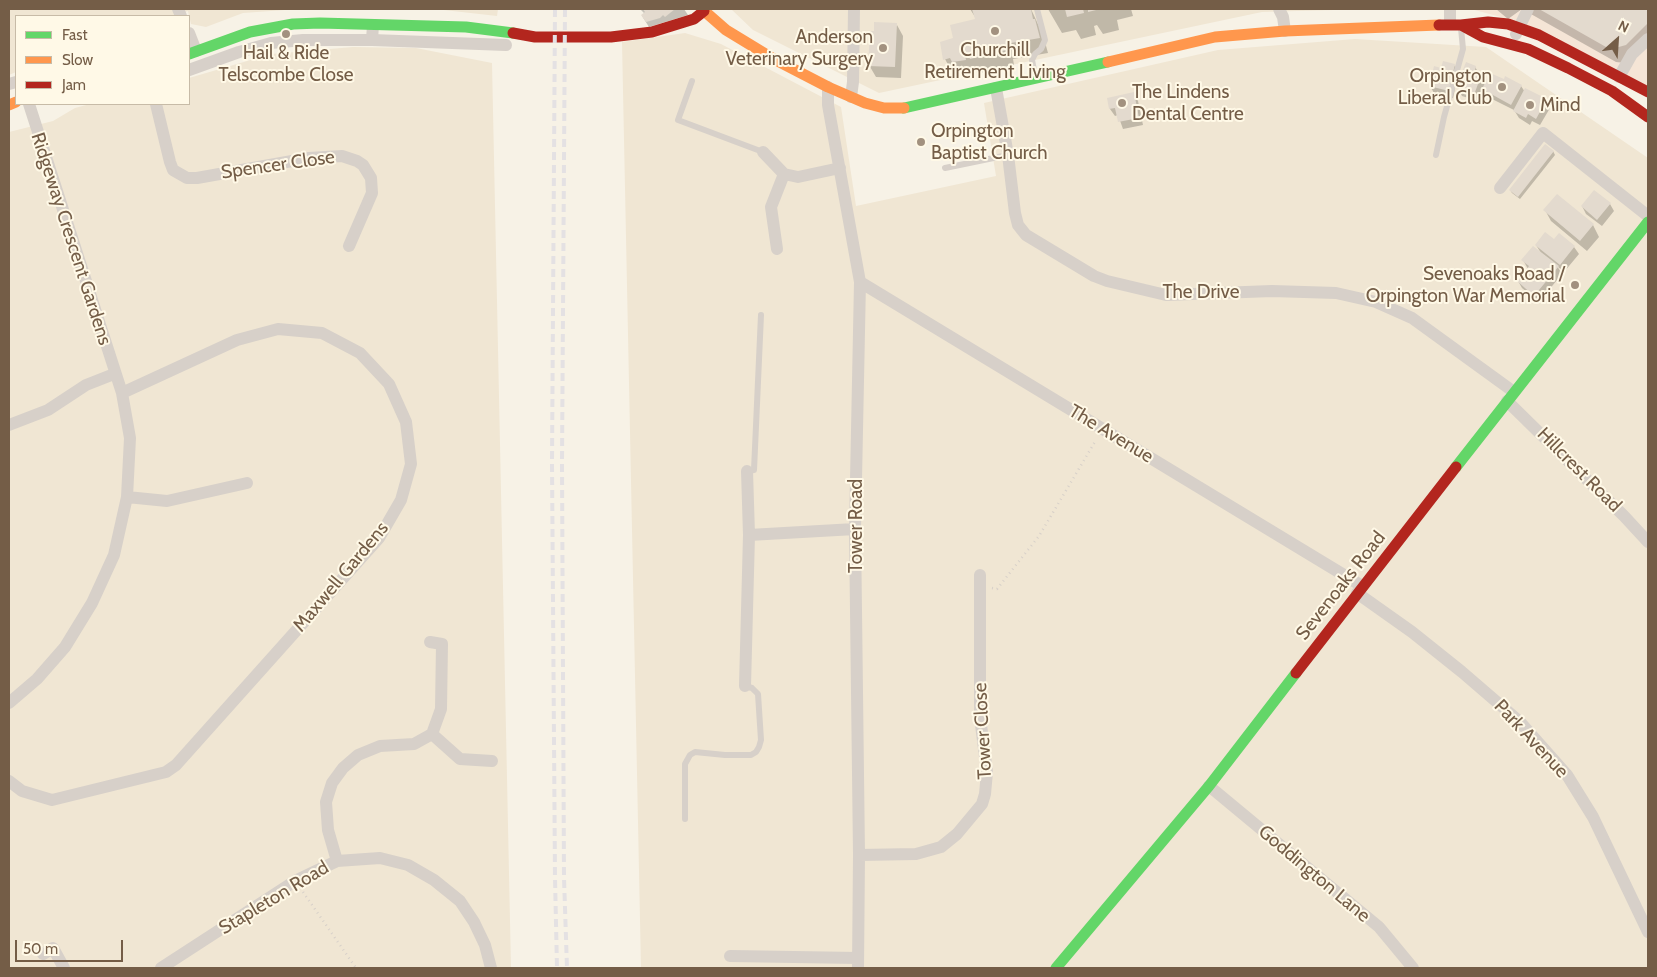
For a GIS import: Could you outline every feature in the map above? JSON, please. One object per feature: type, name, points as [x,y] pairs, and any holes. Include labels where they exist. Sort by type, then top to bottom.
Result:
[{"type":"main road","points":[[193,53],[250,32],[305,23],[482,28],[535,37],[611,37],[652,32],[677,25],[694,19],[703,10],[737,37],[772,58],[828,87],[874,106],[898,108],[996,88],[1215,37],[1285,31],[1488,22],[1518,27],[1540,35],[1648,92]]},
{"type":"main road","points":[[1456,24],[1484,37],[1513,44],[1542,55],[1597,83],[1648,117]]},
{"type":"main road","name":"Sevenoaks Road","points":[[1056,968],[1209,786],[1510,396],[1648,222]]},
{"type":"street","points":[[851,97],[854,9]]},
{"type":"street","points":[[1279,9],[1283,17],[1285,31]]},
{"type":"street","points":[[1450,9],[1456,24]]},
{"type":"street","points":[[1513,44],[1518,27],[1528,9]]},
{"type":"street","points":[[372,40],[373,25]]},
{"type":"street","points":[[190,38],[193,53]]},
{"type":"street","points":[[1619,77],[1632,54],[1648,39]]},
{"type":"street","points":[[190,70],[271,43],[303,40],[372,40],[506,45]]},
{"type":"street","name":"Tower Road","points":[[828,87],[828,105],[860,282],[855,528],[859,855],[858,963]]},
{"type":"street","name":"The Drive","points":[[996,88],[1018,225],[1026,235],[1094,276],[1107,281],[1166,295],[1272,291],[1336,293],[1376,302],[1412,318],[1510,396]]},
{"type":"street","name":"Ridgeway Crescent Gardens","points":[[9,703],[37,679],[65,647],[92,603],[114,555],[127,497],[130,438],[122,393],[114,374],[28,105]]},
{"type":"street","name":"Spencer Close","points":[[156,105],[173,170],[188,178],[309,158],[342,156],[363,165],[370,178],[372,193],[349,246]]},
{"type":"street","points":[[1500,188],[1543,133],[1648,216]]},
{"type":"street","points":[[763,152],[784,174],[798,177],[840,168]]},
{"type":"street","points":[[776,249],[771,207],[784,174]]},
{"type":"street","name":"The Avenue","points":[[860,282],[1102,429],[1360,590]]},
{"type":"street","name":"Maxwell Gardens","points":[[9,781],[22,791],[52,800],[166,772],[176,765],[379,538],[401,500],[411,464],[406,422],[389,384],[360,353],[322,333],[278,329],[238,340],[122,393]]},
{"type":"street","points":[[9,425],[48,410],[86,386],[114,374]]},
{"type":"street","name":"Hillcrest Road","points":[[1510,396],[1648,542]]},
{"type":"street","points":[[745,686],[748,535],[747,471]]},
{"type":"street","points":[[127,497],[167,501],[247,483]]},
{"type":"street","points":[[748,535],[855,528]]},
{"type":"street","name":"Tower Close","points":[[859,855],[916,854],[940,847],[957,834],[982,804],[986,794],[987,772],[980,717],[980,575]]},
{"type":"street","name":"Park Avenue","points":[[1360,590],[1477,684],[1520,722],[1567,775],[1593,817],[1648,932]]},
{"type":"street","points":[[337,860],[328,830],[326,802],[332,783],[343,768],[358,755],[380,746],[414,744],[432,734],[441,709],[442,644],[430,642]]},
{"type":"street","points":[[432,734],[460,759],[492,761]]},
{"type":"street","name":"Goddington Lane","points":[[1209,786],[1379,927],[1413,968]]},
{"type":"street","name":"Stapleton Road","points":[[160,968],[295,881],[337,860],[380,858],[408,865],[434,880],[460,901],[474,922],[485,945],[491,968]]},
{"type":"street","points":[[44,954],[53,948],[64,968]]},
{"type":"street","points":[[730,956],[858,963]]},
{"type":"lane","points":[[1036,78],[1032,60],[1035,54],[1042,49],[1045,40],[1037,9]]},
{"type":"lane","points":[[1436,155],[1444,117],[1463,49],[1456,24]]},
{"type":"lane","points":[[692,81],[678,120],[763,152]]},
{"type":"lane","points":[[944,168],[1008,155]]},
{"type":"lane","points":[[747,471],[754,470],[761,314]]},
{"type":"lane","points":[[685,819],[684,764],[690,755],[695,752],[751,755],[759,747],[761,740],[758,694],[756,690],[745,686]]},
{"type":"path","points":[[980,588],[997,588],[1039,536],[1102,429]]},
{"type":"path","points":[[295,881],[356,968]]},
{"type":"shaded area","points":[[9,9],[299,9],[243,13],[206,27],[191,24],[188,11],[175,15],[15,15],[15,72],[9,75]]},
{"type":"shaded area","points":[[435,9],[498,9],[497,16]]},
{"type":"shaded area","points":[[731,9],[1370,9],[1262,12],[879,93],[753,30]]},
{"type":"shaded area","points":[[1471,9],[1648,9],[1648,90],[1523,23]]},
{"type":"shaded area","points":[[685,33],[721,44],[841,107],[856,206],[996,176],[984,103],[1218,50],[1355,39],[1486,47],[1648,158],[1648,968],[641,968],[622,42]]},
{"type":"shaded area","points":[[353,47],[416,48],[492,63],[511,968],[9,968],[9,132],[53,121],[75,108],[86,105],[190,105],[190,78],[271,54]]},
{"type":"building","points":[[643,9],[675,9],[665,17],[663,15],[660,18],[646,22],[641,15],[645,12]]},
{"type":"building","name":"Churchill Retirement Living","points":[[972,9],[1031,9],[1040,38],[1005,44],[1007,50],[991,54],[990,52],[986,53],[987,55],[970,59],[969,56],[965,56],[966,60],[952,62],[950,58],[943,60],[940,42],[953,38],[950,25],[975,19]]},
{"type":"building","points":[[1065,9],[1083,9],[1084,13],[1067,17]]},
{"type":"building","points":[[1088,9],[1100,9],[1088,12]]},
{"type":"building","points":[[1539,9],[1648,9],[1648,23],[1626,45],[1615,48],[1606,47]]},
{"type":"building","name":"Anderson Veterinary Surgery","points":[[874,22],[897,23],[895,67],[868,66],[870,31],[874,31]]},
{"type":"building","points":[[1443,61],[1455,64],[1449,91],[1429,86],[1434,66],[1441,68]]},
{"type":"building","points":[[1466,62],[1476,66],[1475,70],[1482,73],[1474,95],[1456,88]]},
{"type":"building","name":"Orpington Liberal Club","points":[[1490,73],[1504,79],[1505,76],[1522,85],[1511,105],[1482,89]]},
{"type":"building","name":"Mind","points":[[1525,88],[1547,99],[1536,119],[1528,114],[1526,118],[1513,111]]},
{"type":"building","name":"The Lindens Dental Centre","points":[[1134,92],[1139,118],[1118,122],[1115,108],[1109,109],[1107,98]]},
{"type":"building","points":[[1545,144],[1554,151],[1518,197],[1509,190]]},
{"type":"building","points":[[1594,190],[1611,203],[1597,220],[1581,206]]},
{"type":"building","points":[[1557,194],[1594,224],[1580,241],[1543,210]]},
{"type":"building","points":[[1545,232],[1554,239],[1559,233],[1575,246],[1560,265],[1535,245]]},
{"type":"building","points":[[1533,246],[1559,266],[1534,296],[1517,281],[1529,266],[1521,260]]},
{"type":"railway","points":[[555,9],[552,463],[557,968]]},
{"type":"railway","points":[[565,9],[562,463],[564,878],[567,968]]},
{"type":"traffic: fast","points":[[190,54],[250,32],[293,24],[466,27],[513,33]]},
{"type":"traffic: fast","points":[[904,108],[1108,62]]},
{"type":"traffic: fast","points":[[1456,467],[1648,222]]},
{"type":"traffic: fast","points":[[1056,968],[1209,786],[1296,673]]},
{"type":"traffic: slow","points":[[702,9],[726,30],[772,58],[828,87],[865,103],[884,108],[904,108]]},
{"type":"traffic: slow","points":[[1108,62],[1215,37],[1285,31],[1439,25]]},
{"type":"traffic: slow","points":[[9,105],[15,102]]},
{"type":"traffic: jam","points":[[513,33],[535,37],[611,37],[652,32],[694,19],[704,11]]},
{"type":"traffic: jam","points":[[1439,25],[1488,22],[1508,24],[1539,35],[1648,92]]},
{"type":"traffic: jam","points":[[1461,25],[1483,37],[1528,49],[1568,68],[1612,91],[1648,117]]},
{"type":"traffic: jam","points":[[1296,673],[1456,467]]},
{"type":"place","name":"Churchill Retirement Living","points":[[995,31]]},
{"type":"place","name":"Hail & Ride Telscombe Close","points":[[286,34]]},
{"type":"place","name":"Anderson Veterinary Surgery","points":[[883,48]]},
{"type":"place","name":"Orpington Liberal Club","points":[[1502,87]]},
{"type":"place","name":"The Lindens Dental Centre","points":[[1122,103]]},
{"type":"place","name":"Mind","points":[[1530,105]]},
{"type":"place","name":"Orpington Baptist Church","points":[[921,142]]},
{"type":"place","name":"Sevenoaks Road / Orpington War Memorial","points":[[1575,285]]}]
